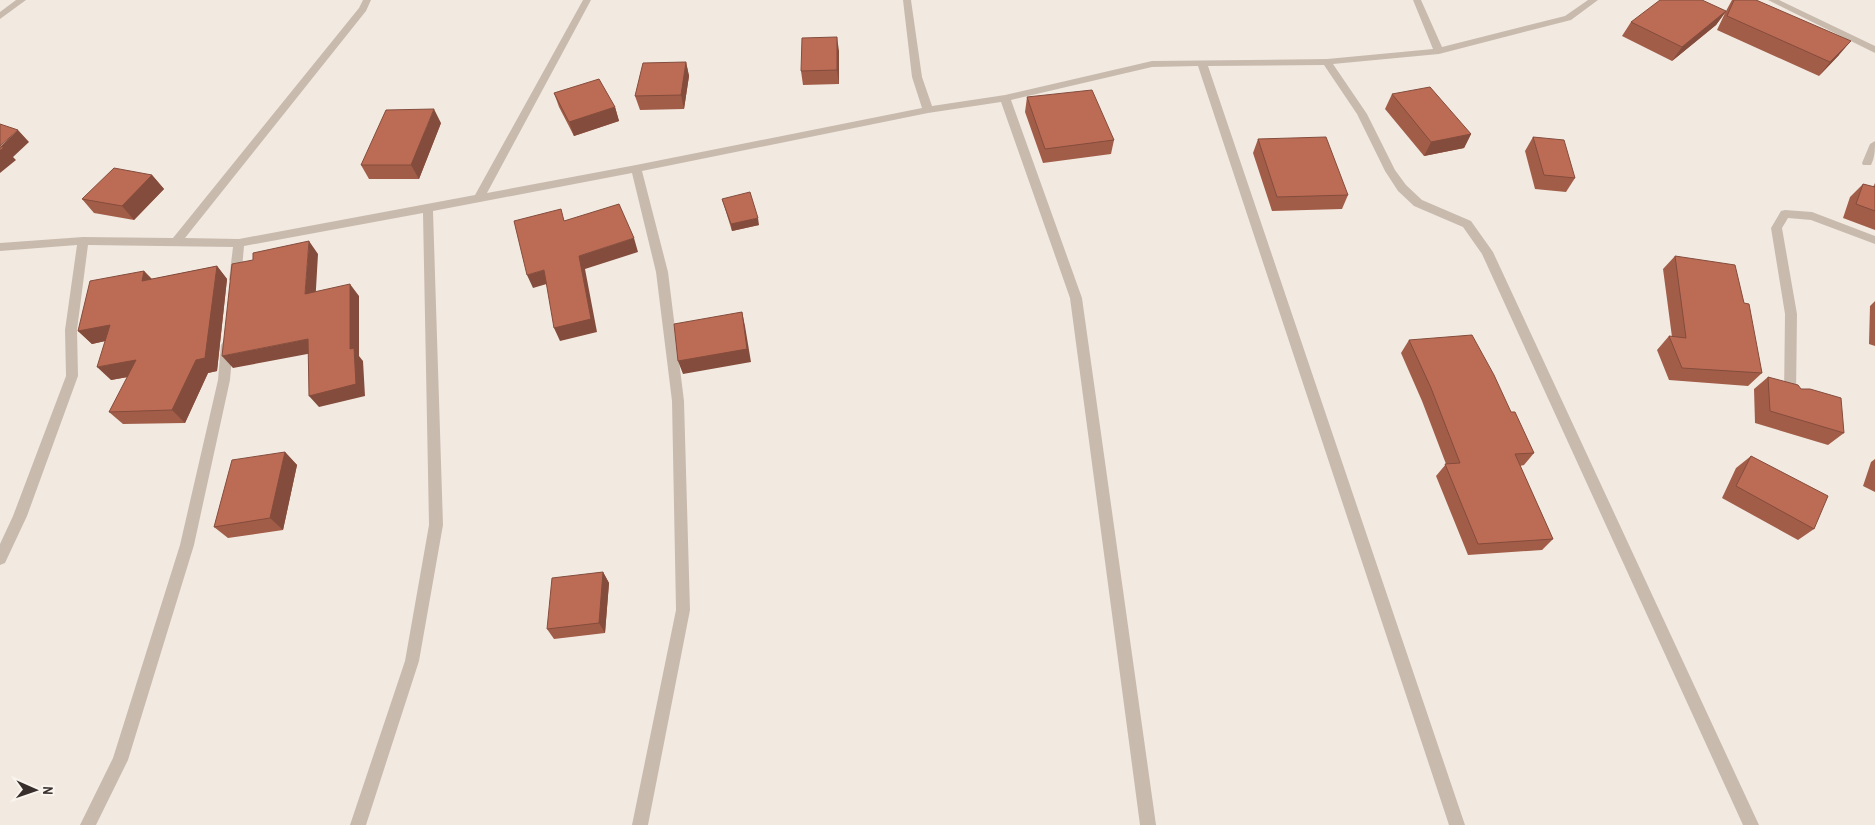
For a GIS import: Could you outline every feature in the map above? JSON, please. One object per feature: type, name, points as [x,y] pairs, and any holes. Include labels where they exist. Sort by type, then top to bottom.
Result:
[{"type":"street","points":[[3,12],[22,0]]},
{"type":"street","points":[[176,242],[363,9],[367,0]]},
{"type":"street","points":[[479,198],[587,0]]},
{"type":"street","points":[[907,0],[917,77],[928,110]]},
{"type":"street","points":[[1417,0],[1439,51]]},
{"type":"street","points":[[0,247],[83,241],[239,243],[636,169],[928,110],[1005,98],[1152,64],[1327,62],[1439,51],[1568,18],[1594,0]]},
{"type":"street","points":[[1772,0],[1875,50]]},
{"type":"street","points":[[1327,62],[1362,114],[1390,171],[1402,188],[1418,203],[1467,224],[1487,252],[1751,825]]},
{"type":"street","points":[[1202,64],[1458,825]]},
{"type":"street","points":[[1005,98],[1076,298],[1148,825]]},
{"type":"street","points":[[1867,163],[1875,144]]},
{"type":"street","points":[[636,169],[662,272],[678,401],[683,610],[640,825]]},
{"type":"street","points":[[358,825],[412,661],[436,526],[428,207]]},
{"type":"street","points":[[1790,396],[1791,314],[1776,228],[1785,214],[1812,216],[1875,240]]},
{"type":"street","points":[[0,559],[20,516],[72,376],[71,330],[83,241]]},
{"type":"street","points":[[233,292],[239,243]]},
{"type":"street","points":[[88,825],[120,760],[187,545],[224,380],[229,331]]},
{"type":"building","points":[[1660,0],[1702,0],[1726,11],[1682,47],[1631,22]]},
{"type":"building","points":[[1734,0],[1756,0],[1851,41],[1830,62],[1727,16]]},
{"type":"building","points":[[837,37],[837,70],[801,71],[802,38]]},
{"type":"building","points":[[686,62],[681,95],[635,96],[643,63]]},
{"type":"building","points":[[599,79],[615,107],[569,122],[554,93]]},
{"type":"building","points":[[1430,87],[1471,134],[1431,142],[1392,94]]},
{"type":"building","points":[[1092,90],[1114,140],[1045,149],[1027,97]]},
{"type":"building","points":[[434,109],[411,165],[361,165],[386,110]]},
{"type":"building","points":[[0,124],[18,130],[0,146]]},
{"type":"building","points":[[1326,137],[1348,195],[1277,197],[1258,139]]},
{"type":"building","points":[[1533,137],[1564,140],[1575,178],[1544,175]]},
{"type":"building","points":[[114,168],[152,175],[122,206],[82,199]]},
{"type":"building","points":[[1863,184],[1875,187],[1875,211],[1856,204]]},
{"type":"building","points":[[750,192],[758,218],[731,224],[722,199]]},
{"type":"building","points":[[619,204],[634,238],[579,256],[591,319],[554,328],[544,270],[527,275],[514,221],[561,209],[564,221]]},
{"type":"building","points":[[309,241],[305,294],[350,284],[350,349],[354,348],[356,384],[309,396],[308,339],[222,356],[232,264],[253,260],[253,253]]},
{"type":"building","points":[[1675,256],[1735,265],[1744,303],[1749,304],[1762,373],[1682,368],[1669,336],[1686,338]]},
{"type":"building","points":[[217,266],[205,358],[196,360],[172,410],[109,412],[136,360],[97,367],[110,325],[78,331],[90,281],[144,271],[142,281]]},
{"type":"building","points":[[742,312],[747,349],[678,361],[674,324]]},
{"type":"building","points":[[1472,335],[1494,375],[1511,412],[1515,412],[1534,453],[1515,454],[1553,539],[1478,544],[1445,464],[1460,463],[1431,388],[1409,340]]},
{"type":"building","points":[[1768,377],[1798,385],[1801,389],[1810,389],[1841,398],[1844,433],[1770,411]]},
{"type":"building","points":[[285,452],[270,518],[214,527],[232,460]]},
{"type":"building","points":[[1751,456],[1828,496],[1814,529],[1736,486]]},
{"type":"building","points":[[603,572],[599,623],[547,629],[552,578]]}]
